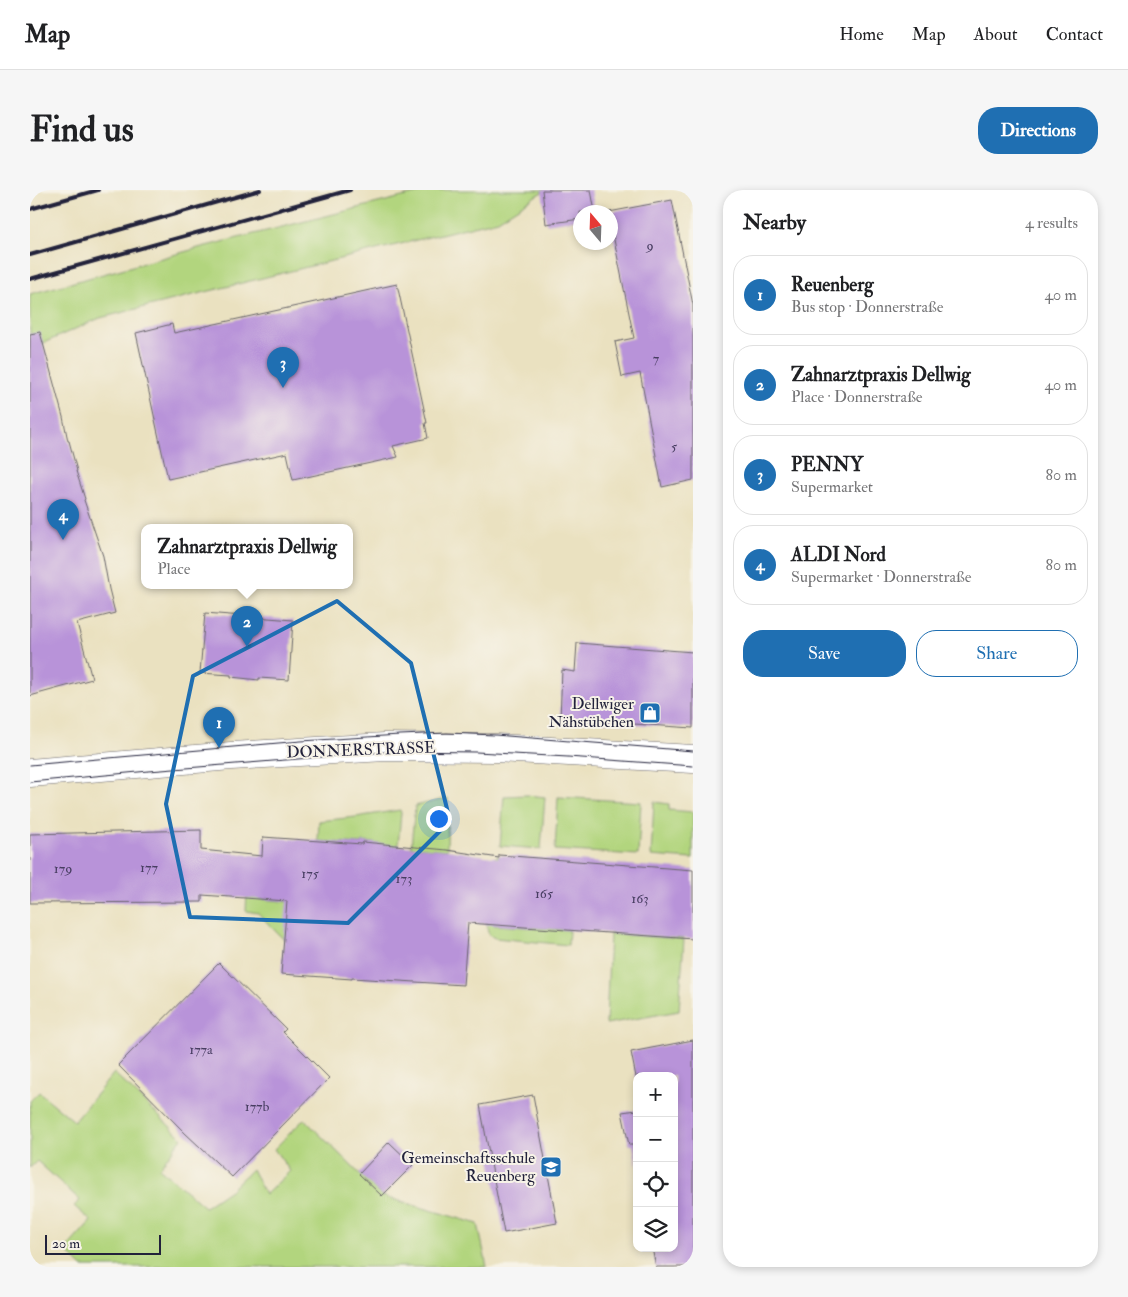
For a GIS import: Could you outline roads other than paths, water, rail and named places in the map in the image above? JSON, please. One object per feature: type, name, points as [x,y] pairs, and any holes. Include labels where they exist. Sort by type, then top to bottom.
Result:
[{"type":"main road","name":"DONNERSTRASSE","points":[[30,773],[231,756],[385,747],[496,748],[693,759]]},
{"type":"tram line","points":[[30,765],[301,741],[447,733],[495,735],[693,751]]},
{"type":"tram line","points":[[30,782],[397,751],[476,752],[693,766]]},
{"type":"railway","points":[[30,209],[98,190]]},
{"type":"railway","points":[[30,255],[260,190]]},
{"type":"railway","points":[[30,279],[350,190]]},
{"type":"place","name":"PENNY","points":[[283,388]]},
{"type":"place","name":"ALDI Nord","points":[[63,540]]},
{"type":"place","name":"Zahnarztpraxis Dellwig","points":[[247,647]]},
{"type":"place","name":"Dellwiger Nähstübchen","points":[[650,713]]},
{"type":"place","name":"Reuenberg","points":[[219,748]]},
{"type":"place","name":"Gemeinschaftsschule Reuenberg","points":[[551,1167]]}]
